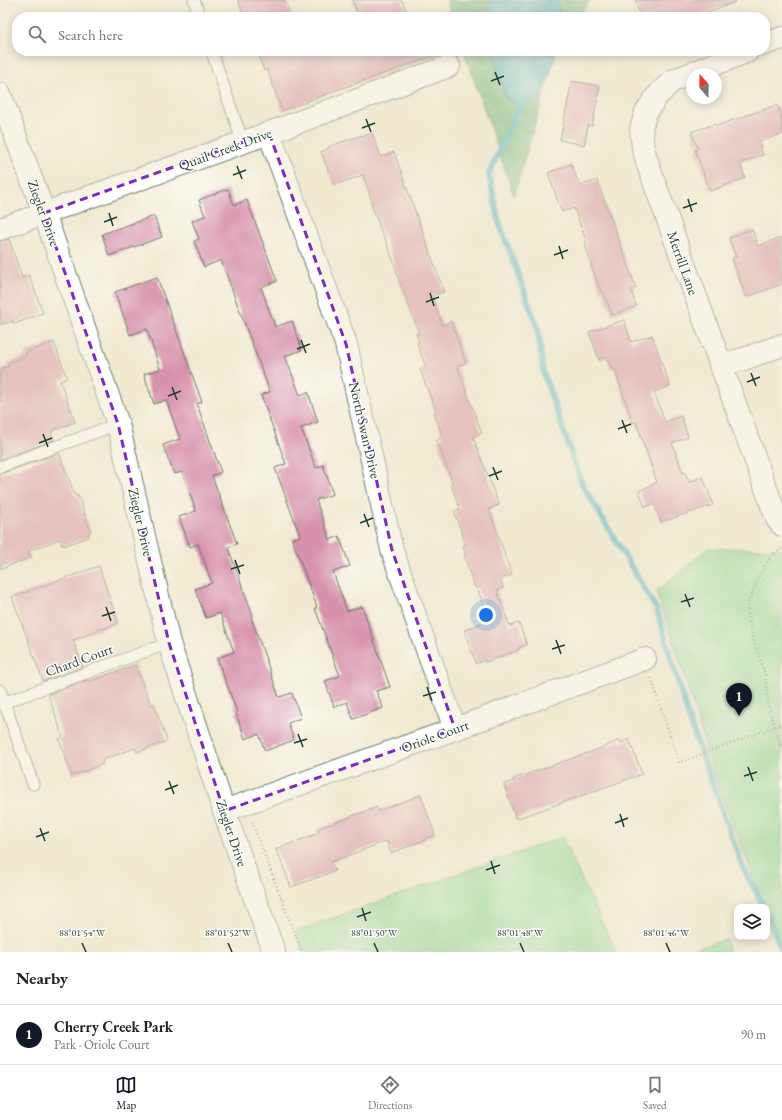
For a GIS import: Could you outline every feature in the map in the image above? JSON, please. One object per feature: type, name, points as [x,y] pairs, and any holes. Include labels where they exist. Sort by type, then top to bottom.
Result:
[{"type":"street","points":[[770,42],[782,38]]},
{"type":"street","name":"Merrill Lane","points":[[735,56],[672,81],[657,96],[646,112],[641,129],[643,148],[649,168],[777,519],[782,525]]},
{"type":"street","name":"Quail Creek Drive","points":[[0,229],[243,143],[449,66]]},
{"type":"street","name":"Ziegler Drive","points":[[0,94],[44,213],[118,424],[169,643],[224,811],[274,952]]},
{"type":"street","name":"North Swan Drive","points":[[269,133],[346,344],[392,550],[455,729]]},
{"type":"street","points":[[720,365],[744,359],[782,345]]},
{"type":"street","name":"Oriole Court","points":[[224,811],[455,729],[645,659]]},
{"type":"lane","points":[[194,0],[198,11]]},
{"type":"lane","points":[[213,56],[243,143]]},
{"type":"lane","points":[[0,467],[118,424]]},
{"type":"lane","name":"Chard Court","points":[[2,703],[169,643]]},
{"type":"lane","points":[[0,690],[2,703],[33,784]]},
{"type":"path","points":[[782,549],[772,555],[758,578],[747,607],[752,636],[765,674],[769,710],[782,749]]},
{"type":"path","points":[[645,659],[679,763],[782,724]]},
{"type":"path","points":[[245,804],[302,952]]},
{"type":"highlighted area","points":[[269,133],[346,344],[392,550],[455,729],[224,811],[169,643],[118,424],[44,213]]},
{"type":"green space","points":[[446,0],[492,0],[488,5],[486,12],[450,12]]},
{"type":"green space","points":[[557,0],[590,0],[582,12],[559,12]]},
{"type":"green space","points":[[466,56],[493,56],[506,100],[520,104],[543,97],[514,196]]},
{"type":"green space","points":[[708,548],[782,549],[782,952],[770,921],[770,904],[764,904],[715,778],[678,655],[656,592]]},
{"type":"green space","points":[[562,837],[616,952],[303,952],[296,931]]},
{"type":"green space","points":[[726,939],[729,952],[685,952]]},
{"type":"water","points":[[492,0],[557,0],[559,9],[559,12],[487,12]]},
{"type":"water","points":[[493,56],[555,56],[543,97],[520,104],[506,99]]},
{"type":"building","points":[[238,0],[285,0],[289,12],[242,12]]},
{"type":"building","points":[[352,0],[402,0],[406,12],[357,12]]},
{"type":"building","points":[[635,0],[735,0],[735,2],[708,12],[639,12]]},
{"type":"building","points":[[259,56],[434,56],[282,111],[267,69],[264,71]]},
{"type":"building","points":[[572,81],[600,86],[592,126],[588,125],[584,145],[560,140]]},
{"type":"building","points":[[777,105],[782,119],[782,134],[759,142],[763,155],[740,163],[745,178],[710,191],[695,150],[698,149],[691,132],[715,124],[716,126]]},
{"type":"building","points":[[372,133],[381,157],[394,152],[444,292],[432,296],[442,325],[451,321],[466,363],[457,366],[482,433],[473,437],[499,505],[489,509],[512,575],[500,579],[503,588],[497,591],[510,626],[519,623],[527,645],[518,648],[519,650],[486,662],[485,660],[476,664],[464,630],[489,620],[477,588],[475,588],[464,555],[466,555],[463,546],[466,545],[454,511],[460,509],[451,484],[453,484],[437,440],[443,437],[434,413],[436,412],[420,369],[426,367],[417,343],[419,342],[416,334],[419,333],[371,204],[373,204],[363,175],[334,185],[321,152],[328,149],[328,147]]},
{"type":"building","points":[[571,164],[580,186],[597,180],[636,288],[631,290],[636,306],[612,315],[594,273],[585,245],[587,244],[574,208],[562,212],[548,173]]},
{"type":"building","points":[[228,189],[234,205],[247,200],[277,281],[261,287],[275,327],[292,321],[302,350],[285,356],[300,395],[308,392],[318,422],[301,428],[316,468],[323,465],[333,494],[316,500],[330,540],[339,536],[350,566],[333,572],[347,611],[362,606],[390,687],[376,691],[383,708],[353,719],[347,702],[334,707],[325,681],[340,676],[292,539],[300,536],[275,468],[286,464],[261,395],[270,392],[221,260],[204,267],[194,241],[199,239],[192,221],[205,216],[199,200]]},
{"type":"building","points":[[154,216],[162,237],[109,256],[102,234]]},
{"type":"building","points":[[752,229],[758,246],[782,237],[782,284],[746,297],[732,258],[736,257],[729,238]]},
{"type":"building","points":[[9,239],[22,278],[29,275],[43,313],[14,324],[13,321],[0,325],[0,241]]},
{"type":"building","points":[[157,277],[202,402],[197,404],[221,472],[212,476],[237,544],[228,547],[253,616],[251,617],[279,697],[292,693],[301,718],[288,723],[294,740],[265,751],[259,734],[245,739],[236,713],[237,712],[217,658],[234,652],[220,613],[206,618],[195,589],[212,583],[198,544],[190,547],[179,517],[196,511],[182,472],[174,474],[163,445],[180,439],[166,400],[154,404],[144,374],[160,369],[147,329],[130,335],[115,292]]},
{"type":"building","points":[[624,320],[631,342],[652,335],[670,386],[654,392],[665,422],[681,416],[688,437],[672,443],[683,473],[685,472],[689,482],[703,477],[713,505],[661,522],[654,504],[645,507],[639,491],[657,482],[636,422],[633,423],[614,368],[611,369],[607,357],[599,360],[589,332]]},
{"type":"building","points":[[54,342],[67,378],[60,381],[75,422],[51,431],[54,440],[0,460],[0,369],[9,366],[8,363],[26,356],[25,353]]},
{"type":"building","points":[[59,453],[75,496],[78,495],[91,532],[88,534],[89,537],[63,546],[60,539],[28,551],[31,558],[0,569],[0,474]]},
{"type":"building","points":[[99,566],[118,623],[73,640],[83,667],[43,681],[12,597]]},
{"type":"building","points":[[135,665],[151,705],[154,704],[167,741],[137,752],[136,748],[132,749],[102,760],[103,764],[72,776],[59,739],[63,737],[48,694],[87,680],[88,682]]},
{"type":"building","points":[[629,739],[642,774],[516,819],[504,784],[514,781],[513,779],[599,749],[620,740],[621,743]]},
{"type":"building","points":[[421,795],[435,835],[391,853],[387,841],[331,862],[335,871],[291,887],[276,849],[319,833],[317,829],[377,807],[378,811]]},
{"type":"waterway","points":[[520,104],[489,174],[499,222],[538,329],[543,372],[582,484],[657,610],[689,719],[742,865],[762,904]]},
{"type":"waterway","points":[[770,921],[782,952]]},
{"type":"place","name":"Cherry Creek Park","points":[[739,716]]}]
